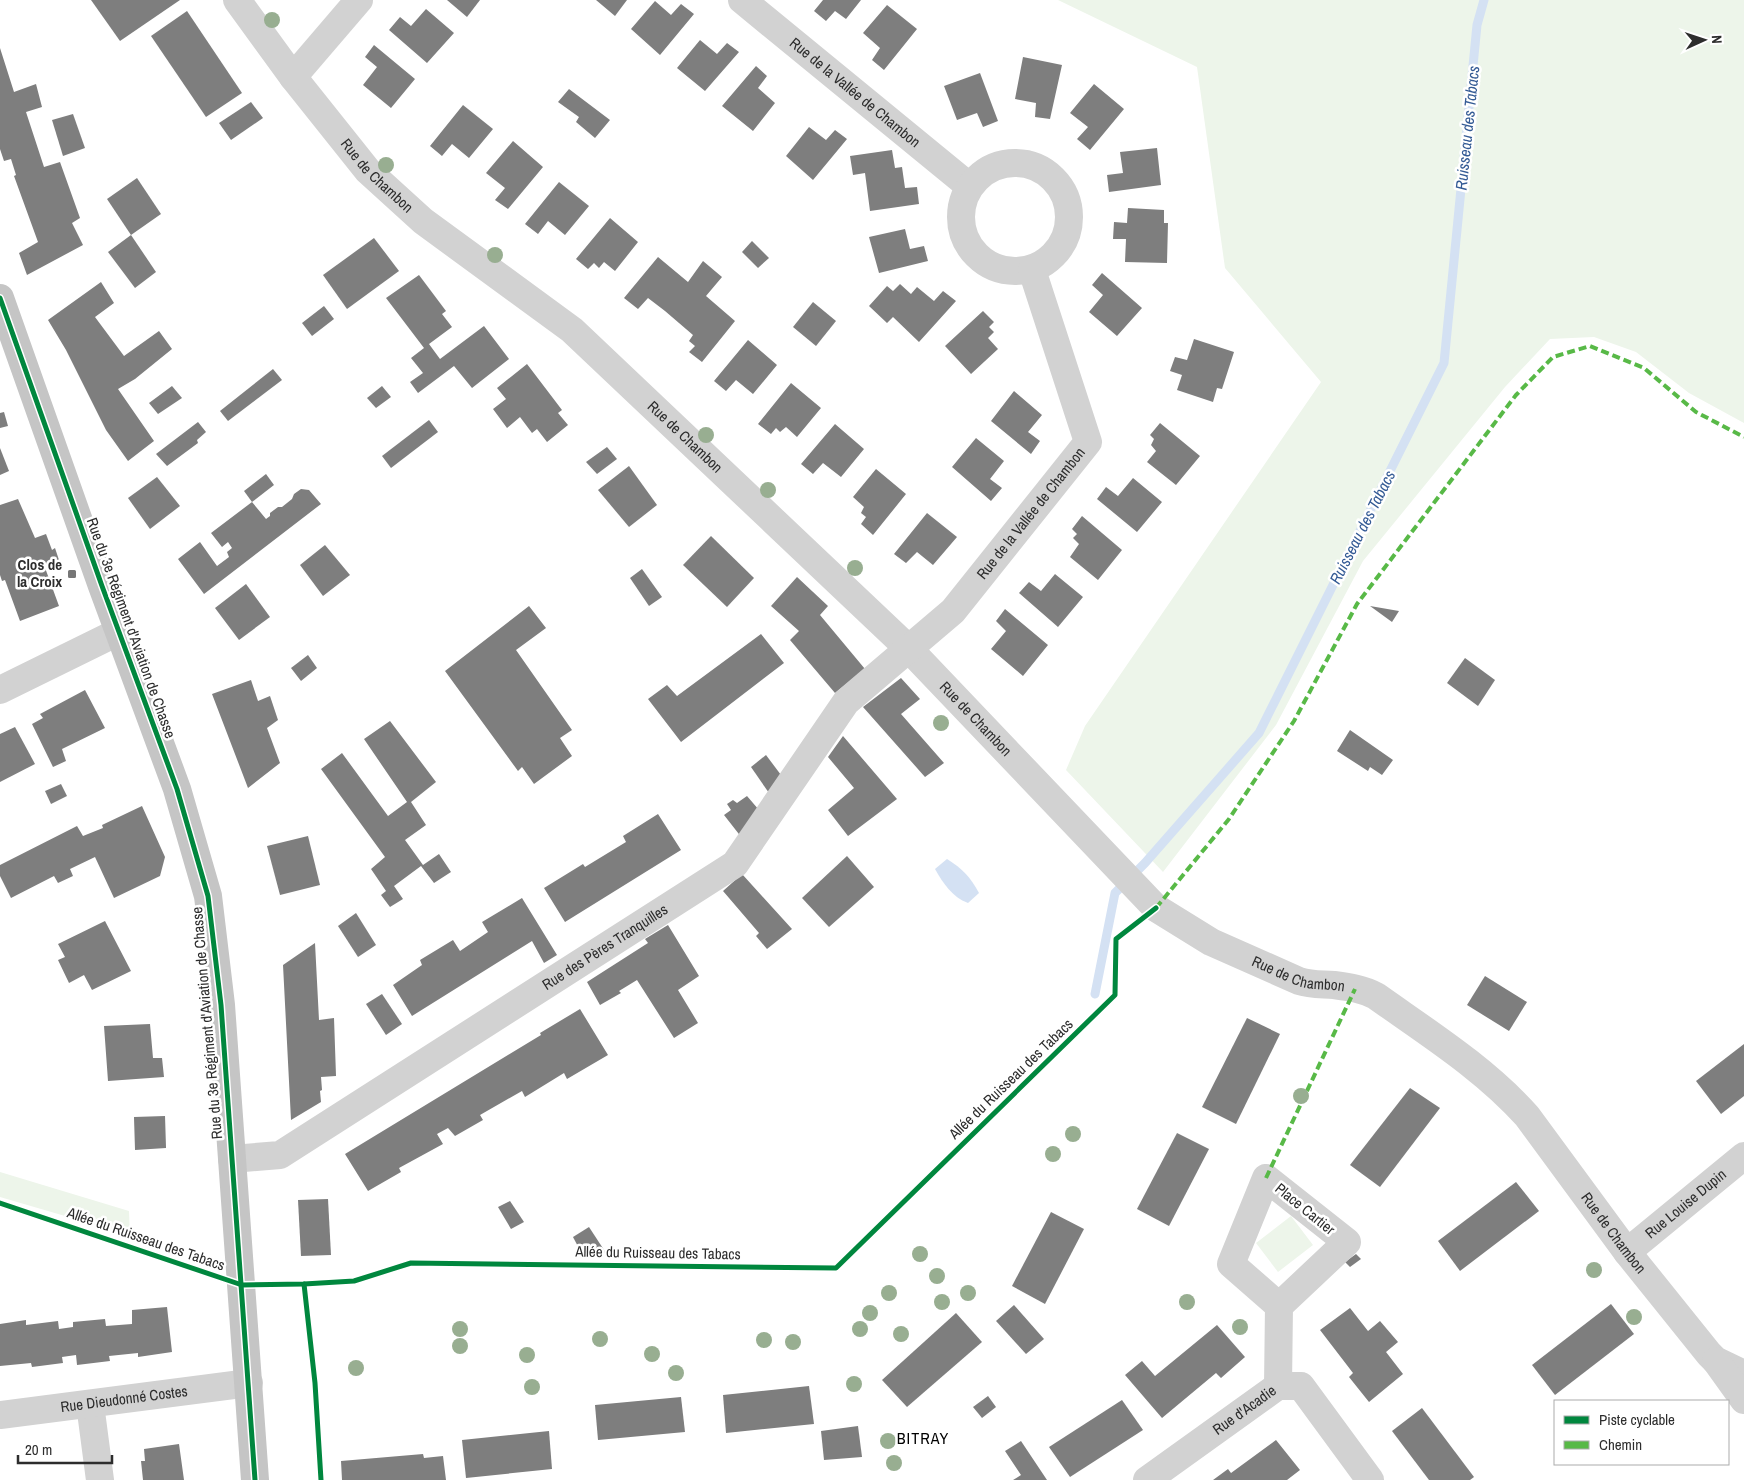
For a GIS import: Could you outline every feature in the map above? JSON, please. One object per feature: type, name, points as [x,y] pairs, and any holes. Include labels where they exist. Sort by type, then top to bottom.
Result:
[{"type":"main road","name":"Rue du 3e Régiment d'Aviation de Chasse","points":[[0,298],[118,632],[177,789],[208,896],[221,1005],[255,1480]]},
{"type":"street","name":"Rue de Chambon","points":[[237,0],[293,77],[368,171],[423,221],[572,330],[910,650],[1149,902],[1211,942],[1299,981],[1365,990],[1469,1062],[1509,1096],[1527,1116],[1627,1252],[1678,1317],[1715,1360],[1744,1374]]},
{"type":"street","points":[[293,77],[359,0]]},
{"type":"street","name":"Rue de la Vallée de Chambon","points":[[742,0],[969,186]]},
{"type":"street","points":[[1012,162],[1041,168],[1062,187],[1070,220],[1057,253],[1032,270],[1014,272],[988,265],[969,246],[960,214],[969,186],[986,170],[1012,162]]},
{"type":"street","name":"Rue de la Vallée de Chambon","points":[[910,650],[954,611],[1088,442],[1032,270]]},
{"type":"street","points":[[0,690],[118,632]]},
{"type":"street","name":"Rue des Pères Tranquilles","points":[[232,1159],[280,1155],[736,864],[846,702],[910,650]]},
{"type":"street","name":"Rue Louise Dupin","points":[[1627,1252],[1744,1156]]},
{"type":"street","name":"Place Cartier","points":[[1266,1178],[1347,1242],[1279,1306],[1231,1264],[1266,1178]]},
{"type":"street","points":[[1278,1386],[1279,1306]]},
{"type":"street","points":[[1715,1360],[1744,1400]]},
{"type":"street","name":"Rue Dieudonné Costes","points":[[0,1415],[249,1383]]},
{"type":"street","name":"Rue d'Acadie","points":[[1147,1480],[1278,1386],[1301,1386],[1370,1480]]},
{"type":"street","points":[[90,1404],[100,1480]]},
{"type":"path","points":[[304,1284],[306,1294]]},
{"type":"shaded area","points":[[1058,0],[1744,0],[1744,423],[1689,393],[1636,352],[1594,337],[1550,339],[1505,387],[1363,561],[1276,725],[1163,872],[1066,770],[1085,726],[1321,382],[1225,268],[1197,67]]},
{"type":"shaded area","points":[[0,1172],[129,1211],[130,1235],[0,1197]]},
{"type":"shaded area","points":[[1291,1216],[1313,1245],[1278,1272],[1256,1243]]},
{"type":"water","points":[[947,859],[966,874],[979,893],[968,903],[953,893],[935,869]]},
{"type":"building","points":[[91,0],[180,0],[120,41]]},
{"type":"building","points":[[447,0],[480,0],[467,17]]},
{"type":"building","points":[[596,0],[627,0],[615,16]]},
{"type":"building","points":[[823,0],[861,0],[846,19],[835,11],[826,21],[814,11]]},
{"type":"building","points":[[655,1],[671,15],[681,4],[694,14],[660,55],[631,29]]},
{"type":"building","points":[[887,5],[917,29],[884,70],[872,60],[880,48],[863,33]]},
{"type":"building","points":[[426,9],[454,33],[427,63],[389,30],[400,17],[411,26]]},
{"type":"building","points":[[187,11],[242,93],[206,117],[151,36]]},
{"type":"building","points":[[700,40],[717,54],[727,43],[739,52],[705,91],[677,68]]},
{"type":"building","points":[[374,45],[415,79],[391,108],[363,85],[377,67],[365,57]]},
{"type":"building","points":[[0,48],[14,92],[36,84],[42,107],[26,112],[44,167],[60,162],[80,218],[72,223],[83,245],[27,275],[19,253],[38,242],[14,176],[16,175],[11,159],[4,161],[0,149]]},
{"type":"building","points":[[1023,57],[1062,65],[1050,119],[1035,117],[1036,103],[1015,99]]},
{"type":"building","points":[[756,66],[767,76],[758,88],[775,103],[753,131],[722,106]]},
{"type":"building","points":[[980,73],[998,121],[983,127],[977,113],[957,120],[944,86]]},
{"type":"building","points":[[1094,84],[1124,109],[1090,150],[1077,139],[1088,127],[1070,113]]},
{"type":"building","points":[[569,89],[610,120],[595,138],[576,122],[579,117],[558,102]]},
{"type":"building","points":[[251,102],[263,118],[231,140],[219,123]]},
{"type":"building","points":[[463,105],[493,129],[469,158],[452,144],[442,156],[430,146]]},
{"type":"building","points":[[73,114],[85,148],[63,156],[52,120]]},
{"type":"building","points":[[809,127],[826,140],[835,130],[847,139],[813,180],[786,156]]},
{"type":"building","points":[[513,141],[543,167],[508,209],[495,200],[505,188],[486,173]]},
{"type":"building","points":[[1157,148],[1161,185],[1109,192],[1107,175],[1123,173],[1120,152]]},
{"type":"building","points":[[892,150],[895,168],[902,167],[905,188],[917,187],[919,204],[870,211],[865,173],[853,175],[850,156]]},
{"type":"building","points":[[137,178],[161,214],[131,235],[107,199]]},
{"type":"building","points":[[559,182],[589,206],[565,235],[548,221],[538,234],[525,224]]},
{"type":"building","points":[[1128,208],[1164,210],[1164,223],[1168,223],[1167,263],[1125,262],[1126,239],[1113,239],[1114,222],[1127,223]]},
{"type":"building","points":[[610,218],[638,242],[615,271],[604,262],[599,268],[594,263],[588,269],[576,259]]},
{"type":"building","points":[[905,229],[910,249],[924,246],[928,261],[879,273],[869,237]]},
{"type":"building","points":[[131,235],[156,272],[135,288],[108,252]]},
{"type":"building","points":[[374,238],[399,271],[347,309],[323,275]]},
{"type":"building","points":[[752,241],[769,258],[758,268],[742,252]]},
{"type":"building","points":[[658,257],[688,282],[703,261],[722,277],[706,296],[735,321],[702,362],[689,352],[695,346],[689,341],[693,335],[665,311],[648,298],[638,309],[624,298]]},
{"type":"building","points":[[1102,273],[1142,308],[1117,336],[1089,312],[1103,295],[1092,285]]},
{"type":"building","points":[[419,275],[446,311],[442,314],[452,327],[429,344],[440,359],[484,326],[509,359],[472,388],[454,366],[418,393],[410,382],[423,373],[411,358],[424,348],[386,298]]},
{"type":"building","points":[[101,282],[114,303],[95,317],[124,356],[159,331],[172,349],[135,379],[118,389],[154,441],[128,461],[106,430],[66,350],[48,320]]},
{"type":"building","points":[[900,284],[911,294],[917,287],[934,301],[943,291],[956,301],[919,342],[893,317],[887,323],[869,306],[887,286],[893,291]]},
{"type":"building","points":[[813,302],[836,321],[816,346],[793,327]]},
{"type":"building","points":[[324,306],[334,319],[312,336],[302,323]]},
{"type":"building","points":[[983,311],[994,322],[989,327],[994,332],[988,338],[998,349],[971,374],[945,346]]},
{"type":"building","points":[[1194,339],[1234,352],[1222,389],[1217,388],[1213,402],[1177,390],[1182,375],[1170,371],[1175,357],[1187,360]]},
{"type":"building","points":[[748,340],[777,365],[753,394],[736,380],[726,391],[714,381]]},
{"type":"building","points":[[527,364],[562,410],[558,413],[568,425],[547,442],[537,429],[532,433],[520,417],[507,428],[493,409],[506,399],[497,388]]},
{"type":"building","points":[[273,369],[282,380],[228,421],[220,411]]},
{"type":"building","points":[[791,383],[821,408],[797,437],[786,427],[780,432],[776,428],[771,434],[758,424]]},
{"type":"building","points":[[172,386],[182,398],[158,414],[149,403]]},
{"type":"building","points":[[382,386],[391,397],[376,408],[367,398]]},
{"type":"building","points":[[1014,391],[1042,415],[1028,432],[1040,441],[1031,454],[991,421]]},
{"type":"building","points":[[4,412],[8,426],[0,428],[0,413]]},
{"type":"building","points":[[429,420],[438,432],[391,468],[382,456]]},
{"type":"building","points":[[198,422],[206,432],[197,440],[198,443],[167,466],[156,454]]},
{"type":"building","points":[[1160,423],[1200,456],[1176,485],[1147,462],[1156,451],[1151,445],[1154,439],[1150,435]]},
{"type":"building","points":[[835,424],[864,449],[841,477],[823,463],[813,474],[801,464]]},
{"type":"building","points":[[976,438],[1004,461],[990,479],[1002,488],[991,501],[952,467]]},
{"type":"building","points":[[607,447],[617,459],[597,474],[586,462]]},
{"type":"building","points":[[0,448],[9,471],[0,475]]},
{"type":"building","points":[[629,466],[657,505],[629,527],[598,490]]},
{"type":"building","points":[[876,469],[906,494],[873,535],[861,524],[866,517],[861,513],[864,507],[853,497]]},
{"type":"building","points":[[266,474],[274,485],[252,502],[244,491]]},
{"type":"building","points":[[157,477],[180,506],[150,529],[128,498]]},
{"type":"building","points":[[1133,478],[1162,502],[1137,532],[1097,499],[1106,487],[1118,496]]},
{"type":"building","points":[[301,489],[309,490],[321,504],[204,594],[178,559],[200,542],[217,566],[229,557],[227,552],[232,548],[228,542],[222,547],[211,533],[252,502],[266,519],[270,516],[270,513],[278,507],[282,507]]},
{"type":"building","points":[[18,499],[35,538],[46,534],[52,550],[55,548],[59,560],[44,565],[59,606],[20,621],[5,580],[2,581],[0,575],[0,505]]},
{"type":"building","points":[[927,513],[957,537],[933,565],[917,552],[906,563],[894,554]]},
{"type":"building","points":[[1082,516],[1122,550],[1098,580],[1070,557],[1079,544],[1073,538],[1077,534],[1072,529]]},
{"type":"building","points":[[711,536],[754,578],[727,607],[683,565]]},
{"type":"building","points":[[325,545],[350,575],[323,596],[300,565]]},
{"type":"building","points":[[642,569],[662,597],[649,606],[630,578]]},
{"type":"building","points":[[1055,574],[1083,597],[1058,627],[1019,593],[1029,582],[1041,591]]},
{"type":"building","points":[[797,577],[828,606],[820,615],[865,669],[835,693],[790,640],[799,631],[771,606]]},
{"type":"building","points":[[246,584],[270,617],[239,640],[215,608]]},
{"type":"building","points":[[529,606],[546,628],[516,650],[572,730],[560,738],[572,756],[534,784],[522,767],[518,771],[445,671]]},
{"type":"building","points":[[1370,606],[1399,611],[1392,622]]},
{"type":"building","points":[[1005,609],[1048,645],[1023,676],[991,649],[1006,631],[996,621]]},
{"type":"building","points":[[761,634],[784,663],[681,742],[648,699],[667,685],[677,696]]},
{"type":"building","points":[[308,655],[317,668],[301,681],[291,668]]},
{"type":"building","points":[[1465,658],[1495,680],[1478,706],[1447,683]]},
{"type":"building","points":[[901,678],[920,699],[901,714],[944,763],[925,777],[863,707]]},
{"type":"building","points":[[251,680],[258,701],[270,696],[278,720],[267,728],[280,763],[248,788],[212,694]]},
{"type":"building","points":[[85,690],[105,728],[62,749],[66,761],[53,767],[32,724],[43,718],[40,714]]},
{"type":"building","points":[[390,721],[436,782],[411,802],[426,825],[405,840],[423,865],[439,854],[451,872],[434,883],[421,866],[394,886],[403,899],[390,907],[381,895],[386,891],[371,869],[385,857],[321,769],[342,753],[388,816],[407,802],[364,739]]},
{"type":"building","points":[[15,727],[35,764],[0,782],[0,734]]},
{"type":"building","points":[[1350,730],[1393,760],[1382,775],[1370,767],[1368,771],[1337,751]]},
{"type":"building","points":[[843,736],[897,799],[848,836],[828,810],[854,788],[828,757]]},
{"type":"building","points":[[766,755],[781,775],[769,793],[751,767]]},
{"type":"building","points":[[61,784],[67,796],[51,804],[45,791]]},
{"type":"building","points":[[747,796],[759,810],[742,838],[724,815],[731,810],[727,804],[733,800],[737,803]]},
{"type":"building","points":[[142,806],[165,857],[160,876],[114,898],[95,857],[70,869],[73,876],[58,883],[54,876],[11,898],[0,876],[0,865],[77,826],[83,836],[103,828],[102,825]]},
{"type":"building","points":[[658,814],[681,850],[565,922],[544,888],[583,864],[585,867],[626,842],[623,836]]},
{"type":"building","points":[[308,836],[320,885],[280,895],[267,846]]},
{"type":"building","points":[[847,856],[874,887],[829,927],[802,898]]},
{"type":"building","points":[[742,874],[792,929],[767,949],[756,936],[759,933],[723,891]]},
{"type":"building","points":[[522,898],[557,955],[544,963],[532,941],[412,1016],[393,985],[422,965],[420,960],[453,940],[460,951],[488,932],[482,922]]},
{"type":"building","points":[[356,913],[376,945],[358,957],[338,926]]},
{"type":"building","points":[[105,921],[131,971],[92,990],[84,975],[69,983],[58,960],[65,957],[58,944]]},
{"type":"building","points":[[668,925],[699,976],[678,990],[698,1023],[674,1038],[637,980],[619,991],[621,993],[600,1005],[587,982],[648,943],[645,939]]},
{"type":"building","points":[[315,943],[319,1020],[334,1018],[336,1076],[321,1077],[321,1102],[291,1120],[283,965]]},
{"type":"building","points":[[1485,976],[1527,1002],[1509,1031],[1467,1005]]},
{"type":"building","points":[[382,994],[402,1024],[386,1035],[366,1004]]},
{"type":"building","points":[[580,1009],[608,1055],[567,1079],[564,1073],[525,1097],[522,1091],[480,1115],[483,1120],[455,1136],[448,1128],[437,1134],[443,1144],[399,1168],[401,1172],[368,1191],[345,1154],[541,1035],[540,1033]]},
{"type":"building","points":[[1247,1018],[1280,1034],[1236,1124],[1202,1107]]},
{"type":"building","points":[[150,1024],[153,1058],[162,1058],[164,1077],[108,1081],[104,1026]]},
{"type":"building","points":[[1744,1044],[1744,1096],[1721,1114],[1696,1081]]},
{"type":"building","points":[[1410,1088],[1440,1108],[1380,1187],[1350,1165]]},
{"type":"building","points":[[165,1116],[166,1148],[135,1150],[134,1117]]},
{"type":"building","points":[[1177,1133],[1209,1149],[1169,1226],[1137,1209]]},
{"type":"building","points":[[1516,1182],[1539,1211],[1460,1271],[1438,1241]]},
{"type":"building","points":[[328,1199],[331,1255],[301,1256],[298,1200]]},
{"type":"building","points":[[510,1201],[524,1222],[511,1229],[498,1207]]},
{"type":"building","points":[[1051,1212],[1084,1229],[1045,1304],[1012,1286]]},
{"type":"building","points":[[589,1227],[606,1253],[583,1256],[573,1237]]},
{"type":"building","points":[[1356,1254],[1361,1259],[1350,1267],[1345,1262]]},
{"type":"building","points":[[1611,1304],[1634,1334],[1555,1395],[1532,1365]]},
{"type":"building","points":[[1014,1305],[1044,1339],[1026,1354],[996,1321]]},
{"type":"building","points":[[167,1307],[172,1352],[138,1357],[138,1353],[109,1356],[110,1361],[77,1365],[76,1355],[62,1357],[63,1363],[32,1367],[31,1363],[0,1366],[0,1324],[26,1320],[26,1325],[58,1321],[59,1329],[73,1327],[73,1322],[105,1319],[106,1326],[132,1324],[132,1310]]},
{"type":"building","points":[[1350,1308],[1368,1331],[1380,1321],[1398,1342],[1386,1352],[1403,1374],[1369,1402],[1349,1377],[1353,1373],[1320,1330]]},
{"type":"building","points":[[956,1313],[982,1342],[907,1407],[882,1380]]},
{"type":"building","points":[[1217,1325],[1245,1357],[1221,1378],[1216,1373],[1162,1418],[1125,1375],[1142,1361],[1155,1376]]},
{"type":"building","points":[[809,1386],[814,1424],[726,1433],[723,1395]]},
{"type":"building","points":[[988,1396],[996,1407],[982,1418],[973,1407]]},
{"type":"building","points":[[681,1397],[685,1432],[598,1440],[595,1405]]},
{"type":"building","points":[[1122,1400],[1143,1430],[1070,1477],[1049,1447]]},
{"type":"building","points":[[1422,1408],[1474,1477],[1470,1480],[1429,1480],[1392,1431]]},
{"type":"building","points":[[858,1426],[862,1457],[824,1460],[821,1431]]},
{"type":"building","points":[[549,1431],[552,1469],[466,1478],[462,1440]]},
{"type":"building","points":[[1276,1440],[1300,1470],[1287,1480],[1213,1480],[1228,1469],[1231,1473]]},
{"type":"building","points":[[1021,1441],[1047,1480],[1013,1480],[1021,1475],[1005,1451]]},
{"type":"building","points":[[179,1444],[184,1480],[143,1480],[141,1461],[145,1461],[144,1449]]},
{"type":"building","points":[[423,1454],[424,1458],[443,1456],[446,1480],[342,1480],[341,1461]]},
{"type":"waterway","name":"Ruisseau des Tabacs","points":[[1095,994],[1115,893],[1145,863],[1259,733],[1444,363],[1477,25],[1484,0]]},
{"type":"marked path","points":[[1156,908],[1229,819],[1294,721],[1357,604],[1516,395],[1553,357],[1590,346],[1644,368],[1696,412],[1744,437]]},
{"type":"marked path","points":[[1266,1178],[1355,989]]},
{"type":"cycle path","points":[[0,298],[102,586],[177,789],[208,896],[221,1005],[255,1480]]},
{"type":"cycle path","name":"Allée du Ruisseau des Tabacs","points":[[0,1203],[242,1285],[354,1281],[411,1263],[836,1268],[1115,995],[1116,939],[1156,908]]},
{"type":"cycle path","points":[[304,1284],[315,1383],[321,1480]]},
{"type":"place","name":"Clos de la Croix","points":[[72,574]]},
{"type":"district","name":"BITRAY","points":[[923,1438]]}]
